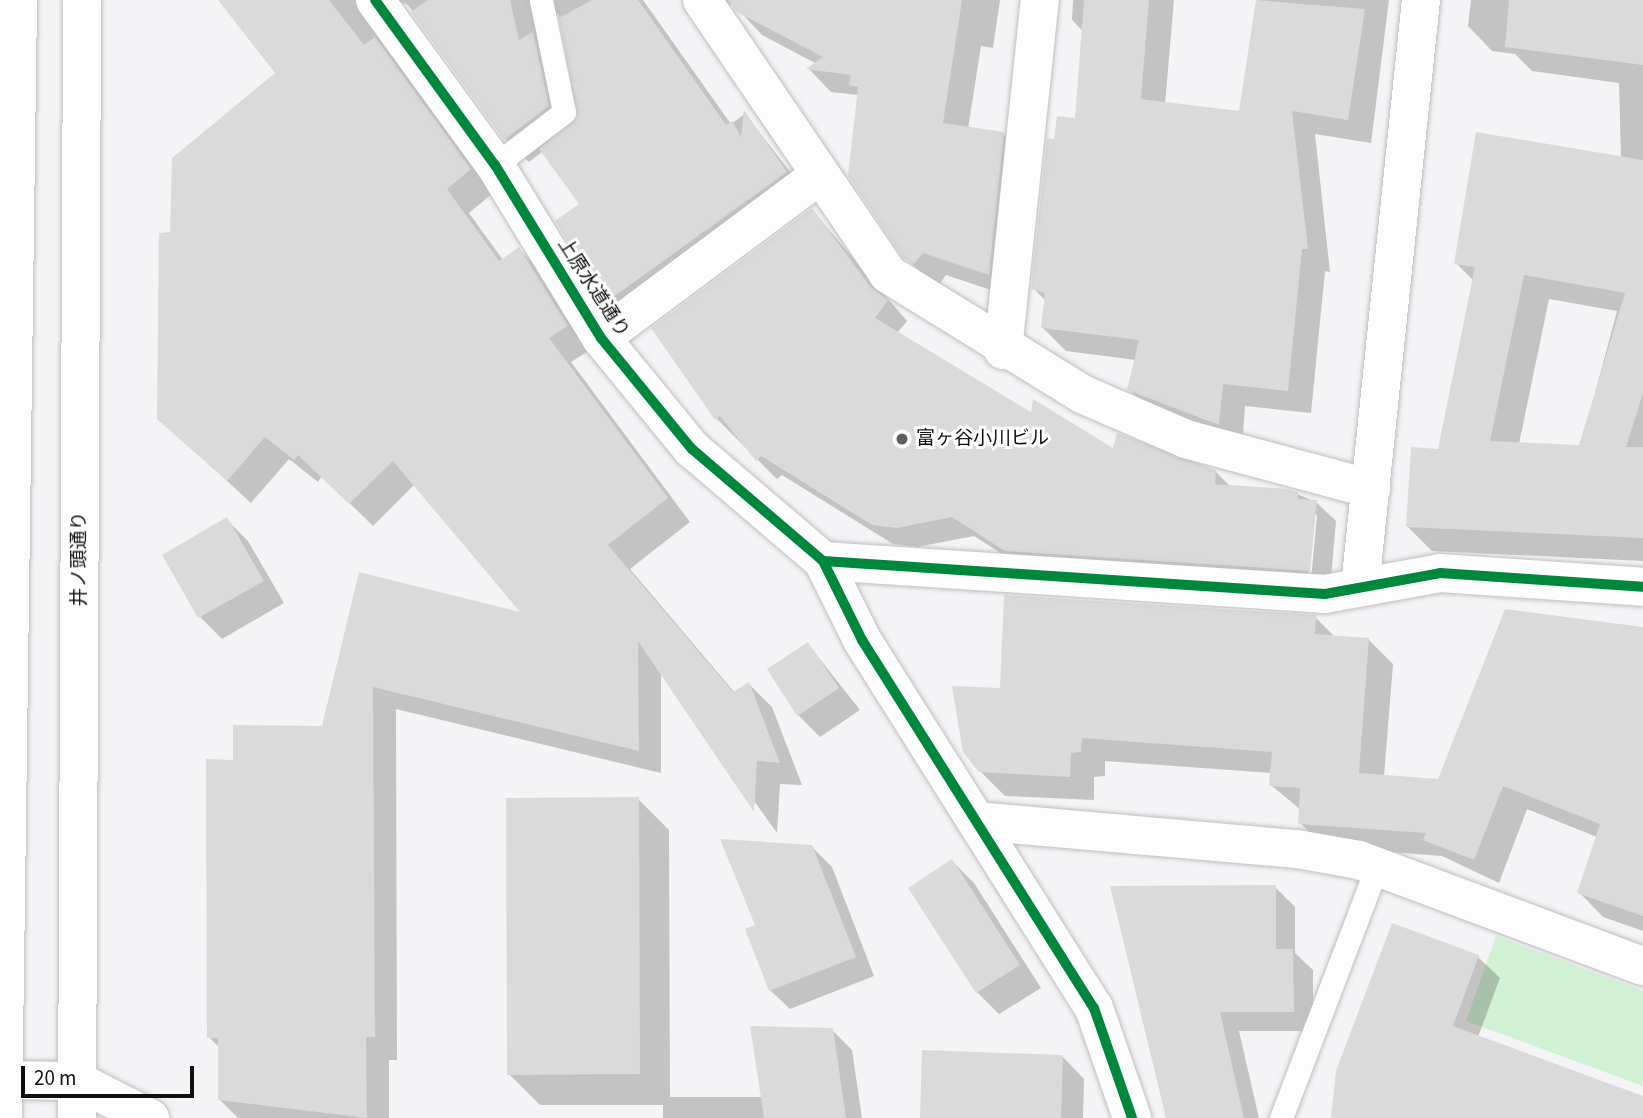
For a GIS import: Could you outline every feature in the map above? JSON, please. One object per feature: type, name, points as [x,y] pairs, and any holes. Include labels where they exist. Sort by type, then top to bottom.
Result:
[{"type":"street","points":[[3,1118],[5,621],[18,0]]},
{"type":"street","name":"井ノ頭通り","points":[[77,1100],[82,0]]},
{"type":"street","name":"上原水道通り","points":[[375,0],[495,165],[601,338],[692,449],[822,561]]},
{"type":"street","points":[[702,0],[817,177],[888,274],[1003,350],[1082,394],[1186,439],[1371,489]]},
{"type":"street","points":[[1003,350],[1040,0]]},
{"type":"street","points":[[1360,587],[1422,0]]},
{"type":"street","points":[[601,338],[817,177]]},
{"type":"street","points":[[822,561],[1325,594],[1440,573],[1643,587]]},
{"type":"street","points":[[822,561],[862,640],[1094,1008],[1132,1118]]},
{"type":"street","points":[[976,821],[1297,849],[1377,867],[1643,966]]},
{"type":"street","points":[[2,1080],[149,1118]]},
{"type":"lane","points":[[495,165],[564,112],[541,0]]},
{"type":"lane","points":[[1281,1118],[1377,867]]},
{"type":"green space","points":[[1496,936],[1643,991],[1643,1086],[1466,1021]]},
{"type":"building","points":[[218,0],[329,0],[364,45],[375,37],[471,169],[447,189],[499,261],[519,247],[568,326],[549,338],[668,498],[608,545],[733,692],[749,682],[780,763],[757,761],[754,812],[638,641],[639,751],[373,687],[375,1037],[366,1037],[367,1118],[218,1100],[218,1038],[207,1038],[206,759],[233,760],[233,725],[322,726],[359,572],[520,612],[393,461],[349,504],[298,455],[294,460],[265,437],[227,481],[157,419],[159,233],[170,232],[172,158],[275,73]]},
{"type":"building","points":[[428,0],[510,0],[519,40],[533,32],[549,106],[504,140],[411,12]]},
{"type":"building","points":[[592,0],[638,0],[726,125],[732,121],[741,137],[744,110],[787,172],[605,303],[555,221],[579,204],[539,149],[577,116],[559,18]]},
{"type":"building","points":[[728,0],[962,0],[943,123],[1004,132],[989,275],[923,253],[914,264],[903,258],[848,176],[858,87],[849,85],[851,75],[806,69],[823,57],[737,12]]},
{"type":"building","points":[[1084,0],[1149,0],[1141,99],[1239,111],[1256,0],[1365,9],[1348,120],[1292,111],[1308,249],[1302,249],[1288,391],[1223,384],[1219,425],[1127,390],[1139,340],[1041,328],[1045,293],[1031,289],[1047,138],[1054,139],[1057,116],[1075,118]]},
{"type":"building","points":[[1509,0],[1643,0],[1643,65],[1505,47]]},
{"type":"building","points":[[1476,132],[1643,160],[1643,393],[1626,447],[1643,447],[1643,538],[1406,527],[1411,447],[1438,449],[1475,267],[1454,264]],"holes":[[[1524,275],[1625,293],[1579,445],[1490,441]]]},
{"type":"building","points":[[812,208],[870,286],[888,300],[875,318],[1031,412],[1033,399],[1113,448],[1117,433],[1216,470],[1215,484],[1287,489],[1298,492],[1298,499],[1317,500],[1310,571],[1005,551],[952,517],[897,528],[872,525],[761,456],[756,461],[720,416],[715,420],[651,328]]},
{"type":"building","points":[[227,517],[264,581],[198,618],[162,555]]},
{"type":"building","points":[[1004,595],[1316,615],[1315,634],[1369,638],[1359,773],[1438,779],[1505,609],[1643,627],[1643,916],[1577,893],[1600,824],[1503,786],[1474,860],[1423,840],[1426,833],[1298,824],[1300,788],[1269,786],[1272,752],[1082,738],[1081,752],[1071,753],[1070,777],[979,772],[963,752],[952,686],[1000,688]]},
{"type":"building","points":[[808,642],[839,688],[797,716],[767,669]]},
{"type":"building","points":[[639,797],[640,1074],[507,1075],[506,798]]},
{"type":"building","points":[[720,839],[812,845],[856,957],[769,991],[745,929],[755,925]]},
{"type":"building","points":[[952,859],[1020,965],[976,993],[908,888]]},
{"type":"building","points":[[1276,885],[1276,949],[1293,949],[1294,1012],[1220,1012],[1244,1118],[1166,1118],[1110,886]]},
{"type":"building","points":[[1392,923],[1479,955],[1453,1026],[1643,1096],[1643,1118],[1331,1118],[1336,1071]]},
{"type":"building","points":[[750,1026],[833,1028],[846,1118],[764,1118]]},
{"type":"building","points":[[922,1050],[1063,1055],[1061,1118],[920,1118]]},
{"type":"cycle path","points":[[375,0],[495,165],[601,338],[692,449],[823,561],[862,640],[1094,1008],[1132,1118]]},
{"type":"cycle path","points":[[823,561],[1325,594],[1440,573],[1643,587]]},
{"type":"place","name":"富ヶ谷小川ビル","points":[[902,439]]}]
